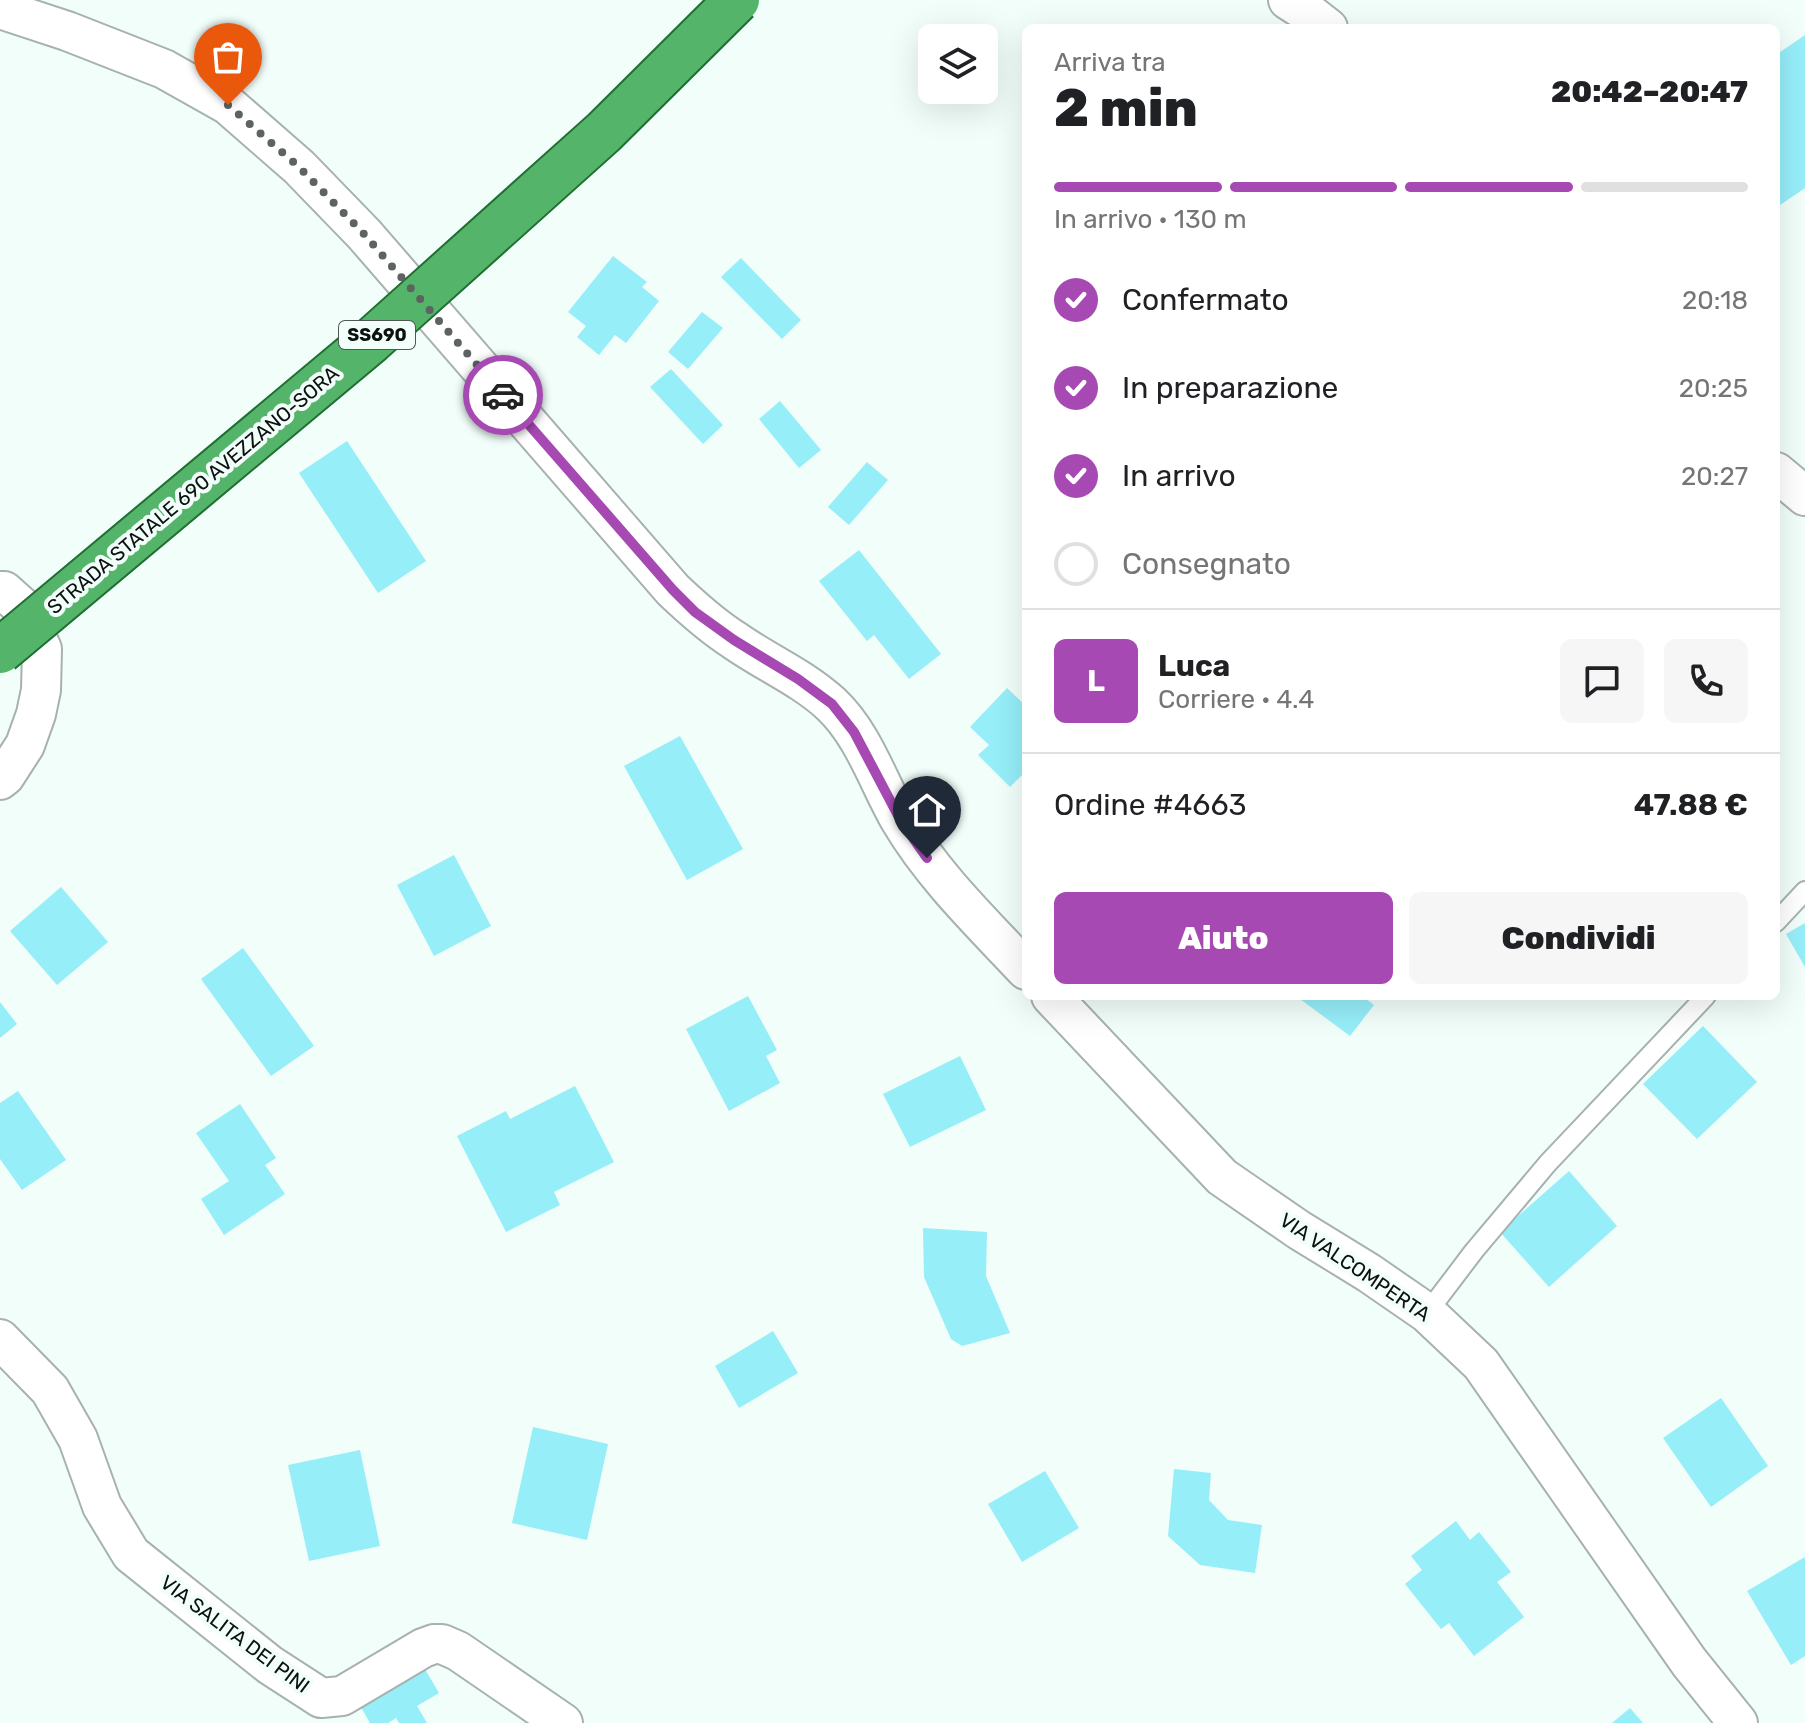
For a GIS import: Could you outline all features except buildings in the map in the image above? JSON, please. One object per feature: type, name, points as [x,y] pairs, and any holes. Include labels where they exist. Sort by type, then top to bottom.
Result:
[{"type":"highway","name":"STRADA STATALE 690 AVEZZANO-SORA","points":[[0,651],[371,341],[604,132],[737,0]]},
{"type":"street","points":[[1288,0],[1322,24]]},
{"type":"street","points":[[0,9],[164,69],[228,105],[299,167],[364,234],[673,590],[695,612],[734,640],[832,704],[854,732],[901,821],[941,877],[1022,966]]},
{"type":"street","points":[[1780,475],[1805,496]]},
{"type":"street","points":[[0,591],[23,608],[42,649],[41,690],[36,714],[25,745],[0,780]]},
{"type":"street","name":"VIA VALCOMPERTA","points":[[1055,1000],[1222,1177],[1427,1313],[1481,1364],[1689,1662],[1738,1723]]},
{"type":"street","name":"VIA SALITA DEI PINI","points":[[0,1339],[50,1390],[78,1439],[102,1506],[131,1554],[270,1665],[321,1698],[342,1696],[423,1648],[442,1644],[477,1663],[563,1723]]},
{"type":"lane","points":[[1780,918],[1805,891]]},
{"type":"lane","points":[[1427,1313],[1548,1163],[1702,1000]]},
{"type":"way so far","points":[[228,105],[299,167],[364,234],[503,395]]},
{"type":"route","points":[[503,395],[695,612],[832,704],[854,732],[901,821],[927,858]]}]
